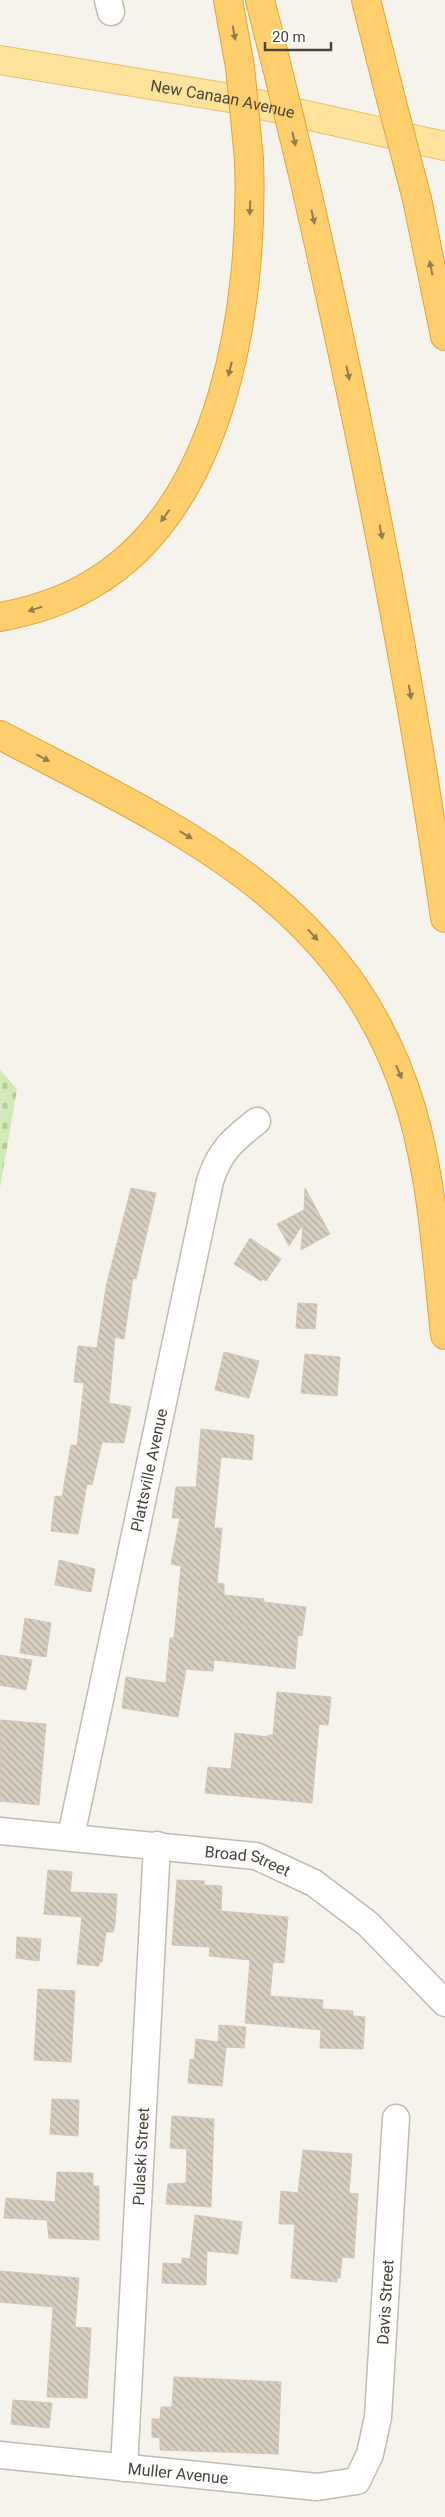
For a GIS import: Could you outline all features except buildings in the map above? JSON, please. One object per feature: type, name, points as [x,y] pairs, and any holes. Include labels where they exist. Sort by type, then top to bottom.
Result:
[{"type":"highway","points":[[0,617],[29,611],[53,603],[92,584],[119,566],[144,543],[166,516],[181,492],[206,441],[226,384],[233,356],[246,273],[249,159],[240,67],[228,0]]},
{"type":"highway","points":[[260,0],[338,326],[387,566],[427,797],[445,918]]},
{"type":"highway","points":[[366,0],[417,199],[445,336]]},
{"type":"highway","points":[[0,735],[137,808],[216,853],[265,890],[298,919],[343,971],[366,1006],[392,1056],[413,1113],[428,1181],[445,1335]]},
{"type":"main road","name":"New Canaan Avenue","points":[[0,60],[230,98],[445,146]]},
{"type":"street","name":"Plattsville Avenue","points":[[71,1836],[210,1181],[217,1160],[233,1140],[257,1120]]},
{"type":"street","name":"Broad Street","points":[[0,1831],[71,1836],[256,1856],[314,1883],[368,1924],[445,2003]]},
{"type":"street","name":"Pulaski Street","points":[[124,2468],[156,1845]]},
{"type":"street","name":"Davis Street","points":[[357,2481],[370,2454],[378,2418],[396,2118]]},
{"type":"street","name":"Muller Avenue","points":[[0,2455],[317,2486],[357,2481]]},
{"type":"green space","points":[[0,1070],[17,1089],[0,1188]]}]
